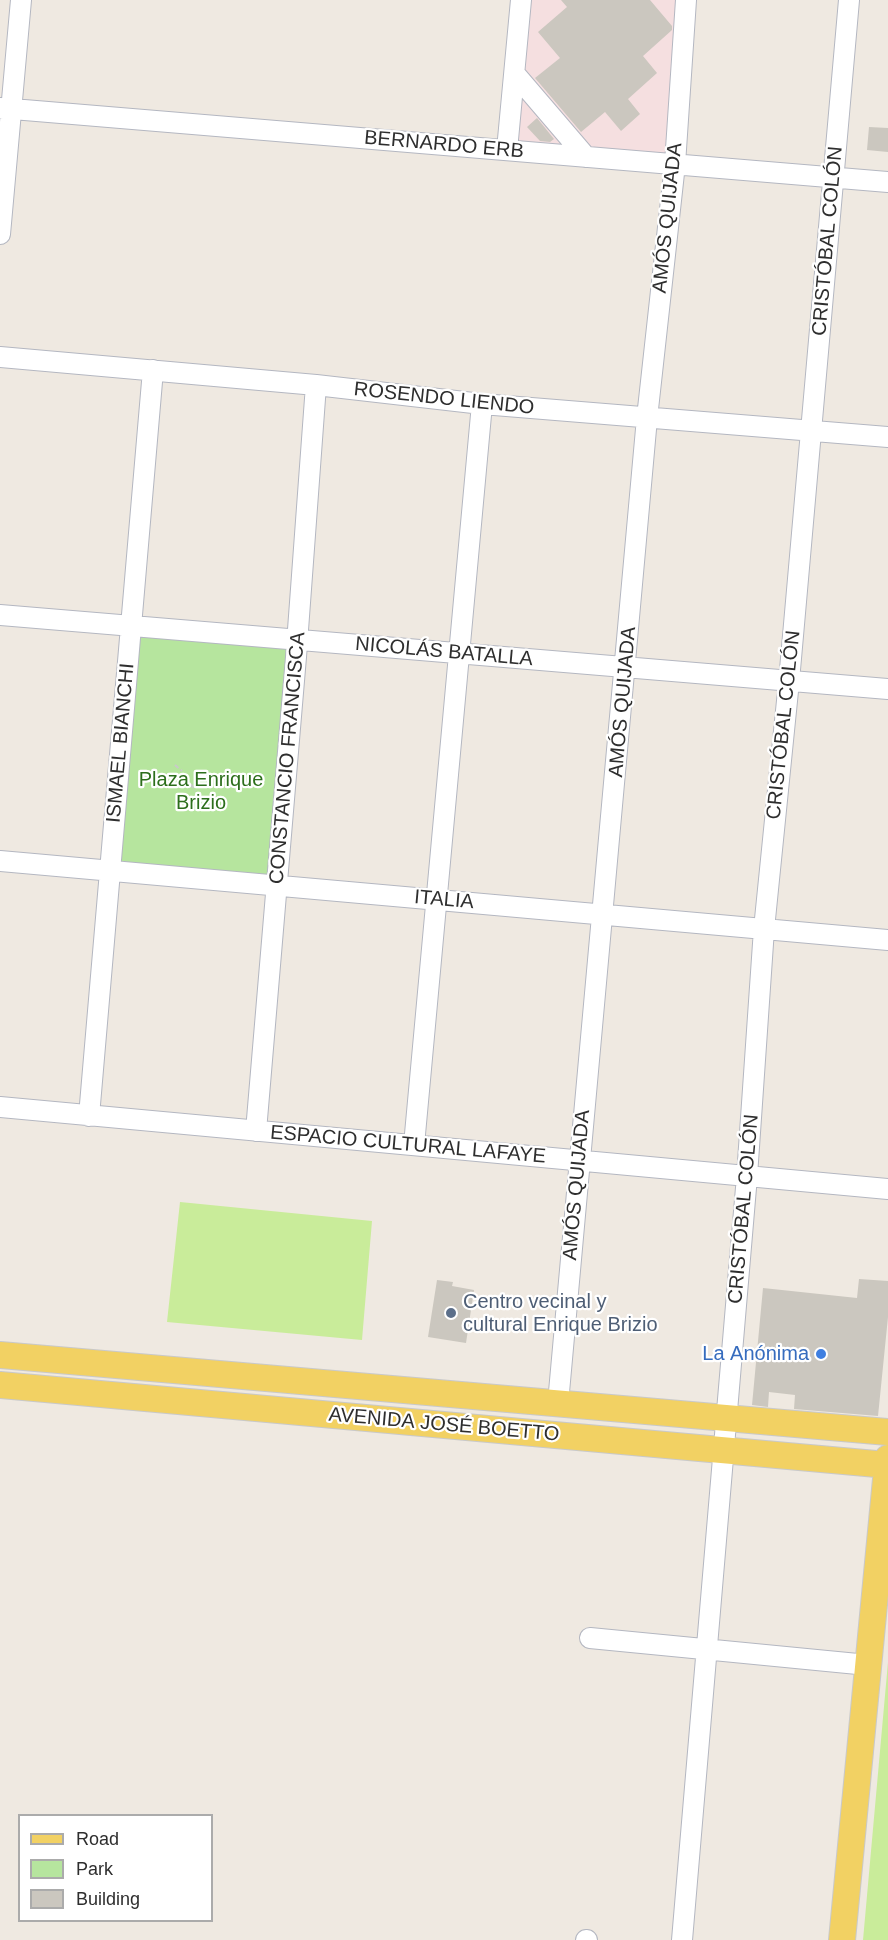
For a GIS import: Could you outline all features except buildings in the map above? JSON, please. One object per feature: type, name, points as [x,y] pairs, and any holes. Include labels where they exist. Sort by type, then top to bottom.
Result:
[{"type":"main road","name":"AVENIDA JOSÉ BOETTO","points":[[0,1355],[888,1432]]},
{"type":"main road","name":"AVENIDA JOSÉ BOETTO","points":[[0,1385],[888,1465]]},
{"type":"main road","points":[[842,1940],[888,1458]]},
{"type":"street","points":[[0,234],[5,109],[21,0]]},
{"type":"street","points":[[507,150],[521,0]]},
{"type":"street","name":"AMÓS QUIJADA","points":[[558,1403],[579,1161],[604,915],[647,418],[675,164],[687,0]]},
{"type":"street","name":"CRISTÓBAL COLÓN","points":[[682,1940],[747,1176],[764,929],[789,681],[849,0]]},
{"type":"street","points":[[515,74],[586,157]]},
{"type":"street","name":"BERNARDO ERB","points":[[5,109],[888,182]]},
{"type":"street","name":"ROSENDO LIENDO","points":[[0,357],[316,385],[482,404],[888,437]]},
{"type":"street","name":"ISMAEL BIANCHI","points":[[89,1116],[153,370]]},
{"type":"street","name":"CONSTANCIO FRANCISCA","points":[[256,1131],[298,639],[316,385]]},
{"type":"street","points":[[414,1145],[482,404]]},
{"type":"street","name":"NICOLÁS BATALLA","points":[[0,615],[888,689]]},
{"type":"street","name":"ITALIA","points":[[0,861],[888,940]]},
{"type":"street","name":"ESPACIO CULTURAL LAFAYE","points":[[0,1107],[888,1189]]},
{"type":"street","points":[[590,1638],[868,1665]]},
{"type":"path","points":[[175,765],[182,771]]},
{"type":"path","points":[[191,784],[195,791]]},
{"type":"shaded area","points":[[527,0],[681,0],[669,157],[515,144]]},
{"type":"green space","name":"Plaza Enrique Brizio","points":[[134,631],[294,643],[274,880],[113,866]]},
{"type":"green space","points":[[180,1202],[372,1221],[362,1340],[167,1322]]},
{"type":"green space","points":[[888,1662],[888,1940],[863,1940]]},
{"type":"place","name":"Centro vecinal y cultural Enrique Brizio","points":[[451,1313]]},
{"type":"place","name":"La Anónima","points":[[821,1354]]}]
